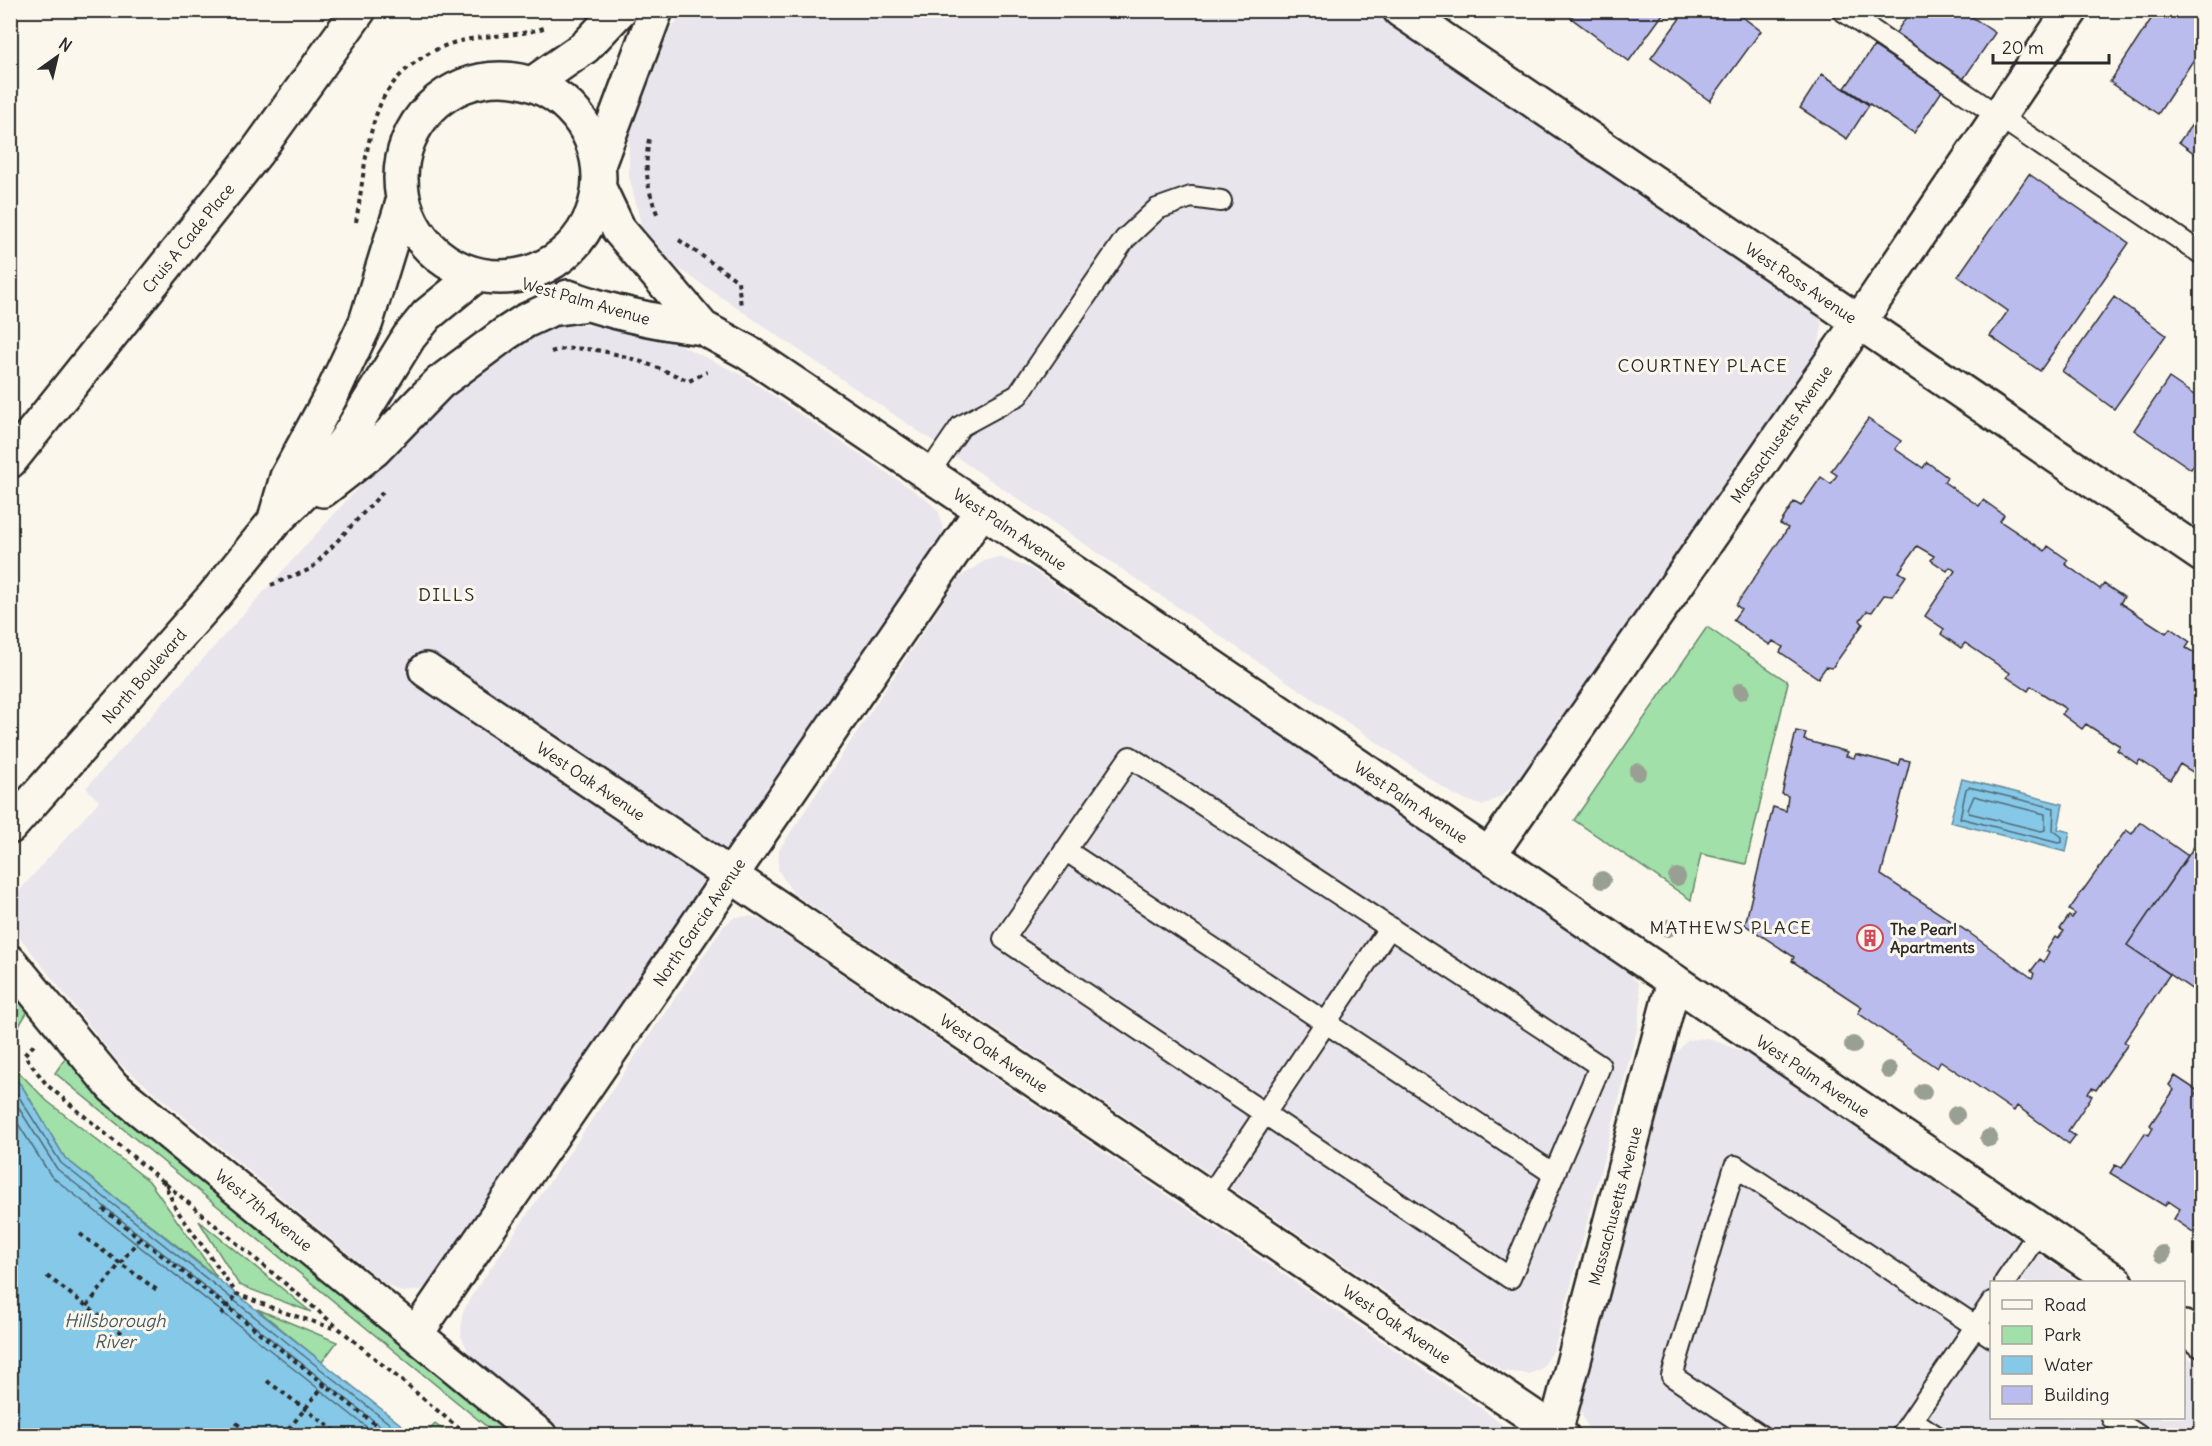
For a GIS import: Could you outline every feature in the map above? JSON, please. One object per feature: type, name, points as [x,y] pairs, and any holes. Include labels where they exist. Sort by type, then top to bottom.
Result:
[{"type":"street","name":"Cruis A Cade Place","points":[[10,461],[256,153],[359,10]]},
{"type":"street","points":[[532,84],[585,47],[620,10]]},
{"type":"street","points":[[598,177],[593,144],[583,124],[569,107],[532,84],[502,79],[471,83],[444,95],[422,116],[406,142],[400,172],[402,202],[413,227],[429,249],[451,265],[490,277],[532,273],[559,259],[580,238],[594,211],[598,177],[656,10]]},
{"type":"street","name":"West Ross Avenue","points":[[1400,10],[2202,555]]},
{"type":"street","name":"Massachusetts Avenue","points":[[1489,855],[1859,322],[2071,10]]},
{"type":"street","name":"West Palm Avenue","points":[[598,177],[619,231],[703,328],[747,352],[982,510],[2115,1281]]},
{"type":"street","name":"North Boulevard","points":[[274,522],[287,477],[333,392],[366,322],[402,202]]},
{"type":"street","name":"West Palm Avenue","points":[[490,277],[550,290],[588,304],[648,321],[703,328]]},
{"type":"street","name":"North Boulevard","points":[[10,827],[214,596],[274,522],[315,482],[341,447],[410,337],[427,315],[490,277]]},
{"type":"street","points":[[274,522],[334,482],[374,450],[439,383],[505,334],[551,309],[588,304]]},
{"type":"street","name":"North Garcia Avenue","points":[[416,1334],[982,510]]},
{"type":"street","name":"West Oak Avenue","points":[[426,669],[1557,1434]]},
{"type":"street","name":"West 7th Avenue","points":[[10,963],[113,1087],[540,1436]]},
{"type":"street","name":"Massachusetts Avenue","points":[[1557,1434],[1674,981]]},
{"type":"street","points":[[2185,1329],[2202,1340]]},
{"type":"lane","points":[[1842,10],[2202,254]]},
{"type":"lane","points":[[928,474],[961,426],[1018,395],[1094,281],[1125,239],[1157,209],[1191,197],[1221,201]]},
{"type":"lane","points":[[1130,757],[1389,927],[1600,1066],[1510,1278],[1004,939],[1130,757]]},
{"type":"lane","points":[[1065,850],[1554,1174]]},
{"type":"lane","points":[[1209,1197],[1389,927]]},
{"type":"lane","points":[[1761,1436],[1672,1376],[1735,1166],[1990,1336]]},
{"type":"lane","points":[[2006,1281],[2040,1230]]},
{"type":"lane","points":[[1936,1436],[1907,1428],[1990,1305]]},
{"type":"lane","points":[[2114,1419],[2139,1436]]},
{"type":"path","points":[[356,224],[374,125],[380,104],[397,79],[441,46],[464,40],[517,35],[553,24]]},
{"type":"path","points":[[652,129],[645,166],[648,192],[664,224]]},
{"type":"path","points":[[674,237],[738,281]]},
{"type":"path","points":[[545,354],[578,349],[600,352],[658,367],[689,381]]},
{"type":"path","points":[[311,568],[390,485]]},
{"type":"path","points":[[57,1021],[24,1055],[47,1085],[163,1179],[468,1436]]},
{"type":"path","points":[[163,1179],[176,1209],[237,1293],[283,1312],[339,1329]]},
{"type":"path","points":[[103,1209],[390,1436]]},
{"type":"path","points":[[80,1234],[157,1290]]},
{"type":"path","points":[[87,1306],[140,1238]]},
{"type":"path","points":[[48,1276],[122,1334]]},
{"type":"path","points":[[221,1315],[237,1293]]},
{"type":"path","points":[[267,1381],[342,1436]]},
{"type":"path","points":[[283,1436],[325,1384]]},
{"type":"path","points":[[236,1423],[253,1436]]},
{"type":"shaded area","points":[[684,11],[1387,11],[1812,300],[1822,325],[1818,350],[1523,775],[1504,794],[1483,806],[1456,796],[678,268],[642,228],[629,176],[629,129],[639,93],[666,36]]},
{"type":"shaded area","points":[[547,324],[619,327],[680,345],[744,376],[926,499],[939,512],[943,529],[940,546],[438,1278],[421,1290],[402,1292],[384,1283],[119,1063],[11,926],[11,900],[99,801],[86,788],[444,393]]},
{"type":"shaded area","points":[[999,557],[1030,568],[1621,965],[1638,983],[1641,999],[1638,1026],[1554,1350],[1542,1368],[1529,1374],[1503,1371],[793,893],[778,870],[779,850],[959,578],[984,561]]},
{"type":"shaded area","points":[[750,916],[763,921],[1485,1411],[1515,1435],[569,1435],[471,1357],[461,1336],[462,1314],[471,1297],[724,926],[735,917]]},
{"type":"shaded area","points":[[1707,1038],[1747,1053],[2078,1281],[1990,1281],[1990,1419],[2185,1419],[2185,1355],[2201,1367],[2201,1435],[1597,1436],[1587,1426],[1580,1409],[1581,1394],[1664,1071],[1688,1040]]},
{"type":"green space","points":[[1707,627],[1788,682],[1746,864],[1701,854],[1691,900],[1574,820]]},
{"type":"green space","points":[[11,990],[28,1011],[11,1039]]},
{"type":"green space","points":[[66,1057],[98,1094],[515,1435],[497,1435],[55,1073]]},
{"type":"green space","points":[[10,1063],[47,1101],[149,1181],[217,1277],[65,1158],[22,1086],[11,1075]]},
{"type":"green space","points":[[199,1221],[311,1312],[239,1285]]},
{"type":"green space","points":[[257,1309],[337,1342],[322,1362]]},
{"type":"green space","points":[[435,1424],[450,1435],[425,1435]]},
{"type":"water","points":[[1962,779],[2063,804],[2058,829],[2070,832],[2066,852],[1950,822]]},
{"type":"water","name":"Hillsborough River","points":[[10,1075],[22,1086],[65,1158],[414,1435],[11,1435]]},
{"type":"building","points":[[1577,10],[1666,10],[1629,61],[1571,18]]},
{"type":"building","points":[[1686,10],[1733,10],[1761,31],[1710,101],[1651,58]]},
{"type":"building","points":[[1911,10],[1962,10],[1995,33],[1962,81],[1895,34]]},
{"type":"building","points":[[2157,10],[2187,10],[2202,20],[2202,47],[2158,114],[2110,82]]},
{"type":"building","points":[[1874,46],[1942,91],[1914,133],[1845,88]]},
{"type":"building","points":[[1822,74],[1869,105],[1847,139],[1800,108]]},
{"type":"building","points":[[2202,111],[2202,159],[2179,142]]},
{"type":"building","points":[[2029,174],[2129,243],[2040,371],[1990,336],[2008,311],[1958,276]]},
{"type":"building","points":[[2114,297],[2166,335],[2114,409],[2062,371]]},
{"type":"building","points":[[2169,378],[2197,397],[2202,390],[2202,452],[2191,469],[2134,430]]},
{"type":"building","points":[[1868,419],[1901,441],[1895,449],[1923,468],[1927,462],[1947,477],[1944,482],[1979,506],[1983,500],[2004,515],[2000,521],[2045,551],[2048,546],[2068,560],[2065,564],[2100,589],[2104,584],[2124,597],[2120,603],[2166,633],[2170,628],[2190,642],[2186,648],[2202,657],[2202,778],[2180,764],[2170,780],[2140,760],[2137,764],[2117,750],[2120,746],[2086,724],[2082,729],[2062,714],[2066,709],[2031,686],[2028,691],[2007,677],[2010,673],[1965,643],[1961,648],[1941,634],[1944,629],[1925,616],[1955,571],[1950,567],[1947,571],[1931,560],[1934,556],[1917,546],[1899,572],[1906,576],[1892,596],[1884,595],[1872,612],[1867,611],[1860,620],[1863,624],[1832,668],[1826,667],[1818,678],[1780,652],[1783,647],[1773,641],[1770,645],[1733,620],[1741,609],[1736,605],[1788,528],[1780,524],[1794,502],[1801,506],[1821,477],[1831,484],[1837,475],[1831,471]]},
{"type":"building","name":"The Pearl Apartments","points":[[1796,731],[1806,733],[1804,740],[1848,752],[1846,756],[1854,758],[1856,754],[1899,765],[1901,759],[1910,761],[1881,875],[1968,932],[2032,978],[2034,974],[2031,971],[2040,959],[2044,962],[2049,953],[2046,951],[2055,937],[2058,939],[2064,931],[2060,929],[2069,916],[2072,918],[2075,914],[2069,910],[2126,830],[2132,834],[2140,822],[2188,856],[2127,945],[2170,974],[2124,1042],[2128,1044],[2096,1090],[2092,1088],[2088,1093],[2092,1096],[2068,1131],[2075,1136],[2069,1144],[2017,1106],[2014,1111],[1941,1061],[1937,1068],[1858,1013],[1862,1007],[1792,961],[1794,957],[1745,925],[1773,807],[1786,811],[1788,796],[1782,794]]},
{"type":"building","points":[[2202,835],[2202,996],[2127,945]]},
{"type":"building","points":[[2175,1076],[2198,1091],[2196,1094],[2202,1098],[2202,1238],[2174,1219],[2180,1209],[2168,1201],[2165,1206],[2110,1173],[2115,1165],[2122,1168],[2145,1133],[2149,1135],[2153,1128],[2150,1125],[2174,1090],[2169,1085]]},
{"type":"place","name":"The Pearl Apartments","points":[[1870,938]]},
{"type":"district","name":"COURTNEY PLACE","points":[[1703,365]]},
{"type":"district","name":"DILLS","points":[[447,594]]},
{"type":"district","name":"MATHEWS PLACE","points":[[1731,927]]}]
